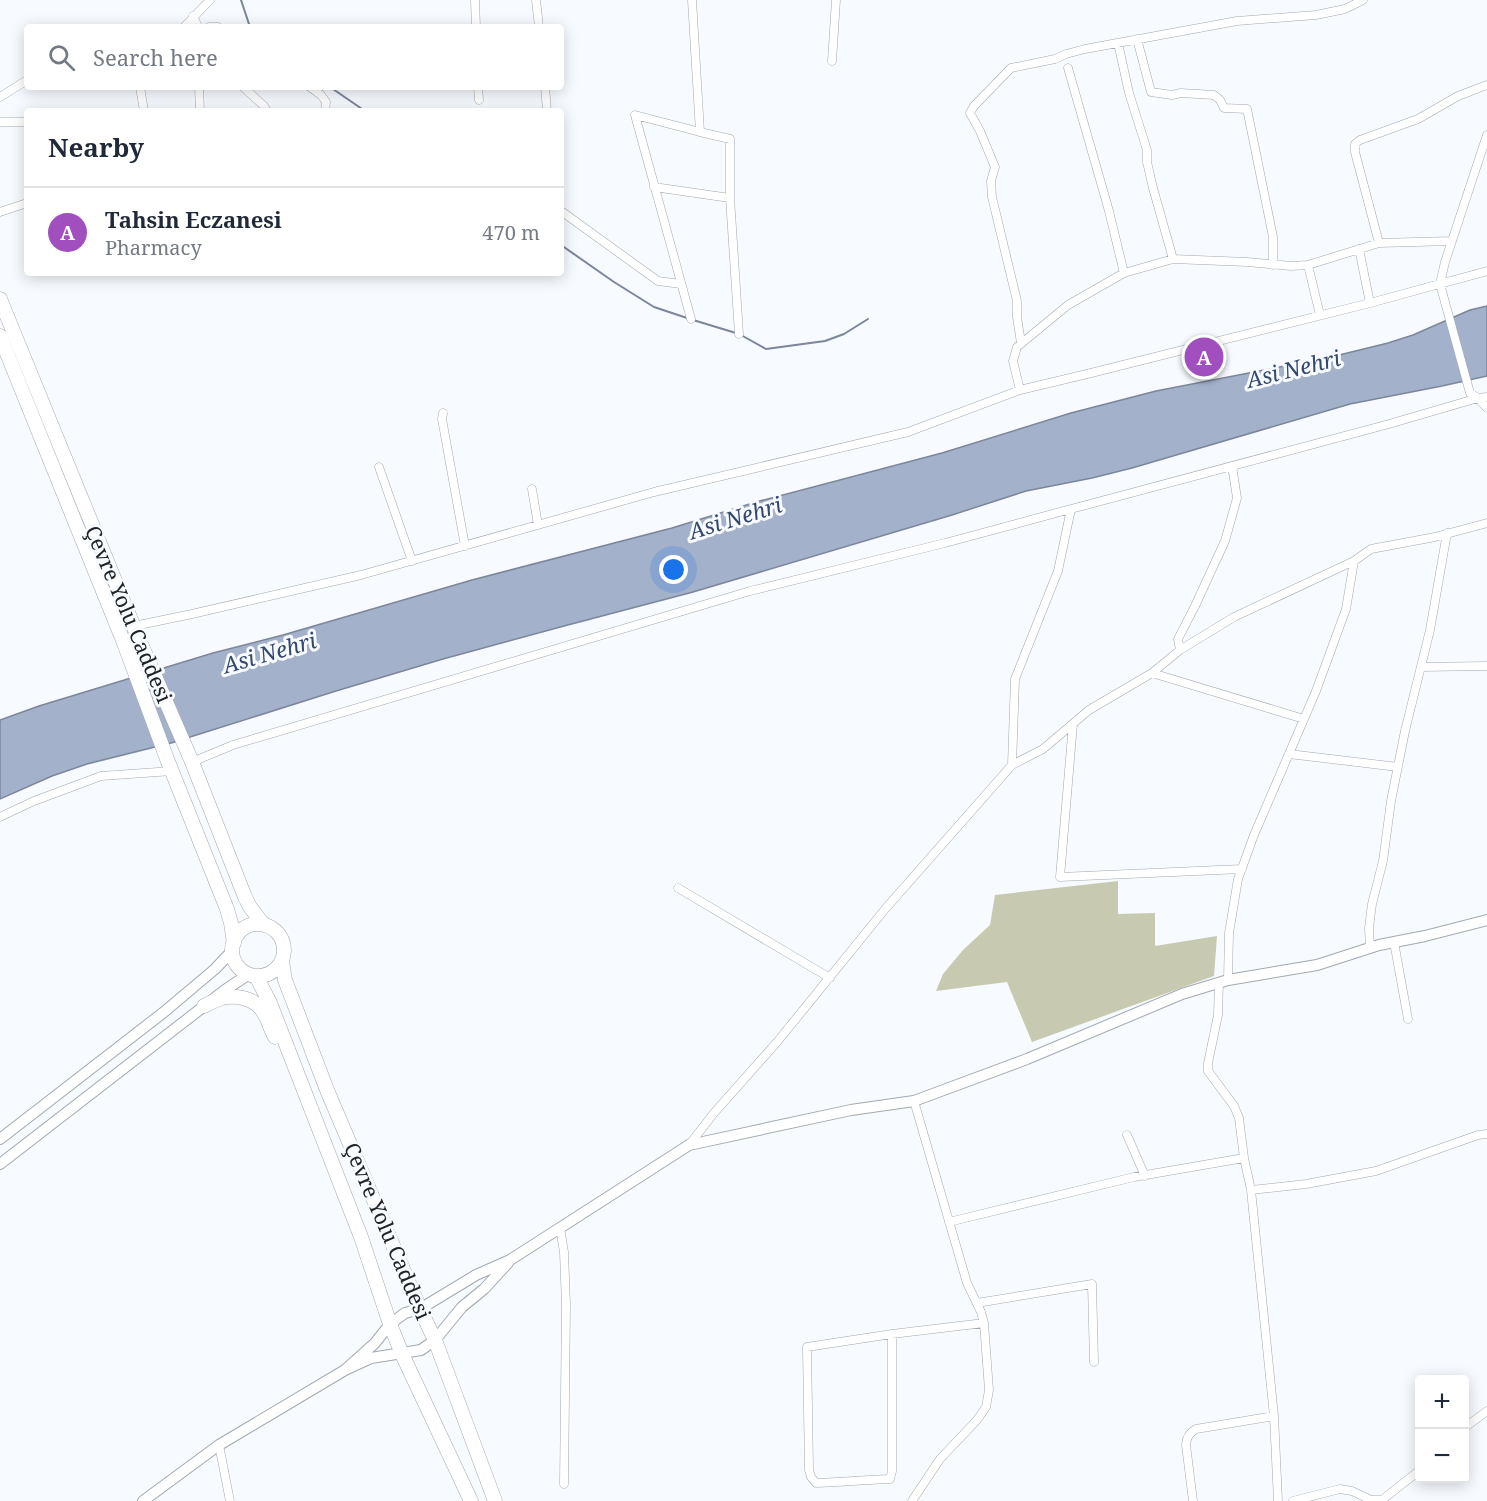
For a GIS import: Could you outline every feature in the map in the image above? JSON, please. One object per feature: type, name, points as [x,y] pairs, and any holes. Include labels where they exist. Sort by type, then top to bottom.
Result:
[{"type":"highway","name":"Çevre Yolu Caddesi","points":[[0,299],[190,757],[245,897],[257,918],[277,932],[282,939],[285,980],[327,1090],[420,1310],[435,1340],[495,1501]]},
{"type":"highway","name":"Çevre Yolu Caddesi","points":[[0,336],[124,643],[227,909],[237,965],[253,975],[270,1003],[361,1237],[390,1324],[471,1501]]},
{"type":"highway","points":[[233,947],[242,930],[256,924],[264,925]]},
{"type":"highway","points":[[253,975],[264,975],[271,972],[282,961]]},
{"type":"highway","points":[[204,1006],[222,998],[234,997],[254,1002],[262,1010],[279,1043],[289,1051]]},
{"type":"street","points":[[186,24],[210,0]]},
{"type":"street","points":[[475,0],[476,24]]},
{"type":"street","points":[[536,0],[539,24]]},
{"type":"street","points":[[692,0],[700,132]]},
{"type":"street","points":[[832,61],[836,0]]},
{"type":"street","points":[[1022,343],[1017,317],[1017,301],[992,197],[991,181],[995,167],[970,113],[1011,68],[1137,39],[1237,21],[1316,15],[1345,9],[1363,0]]},
{"type":"street","points":[[193,16],[197,24]]},
{"type":"street","points":[[1137,39],[1151,92],[1172,95],[1181,93],[1214,95],[1224,108],[1247,109],[1273,237],[1273,265]]},
{"type":"street","points":[[1118,43],[1129,93],[1147,150],[1147,162],[1153,188],[1173,260]]},
{"type":"street","points":[[1068,68],[1109,211],[1124,273]]},
{"type":"street","points":[[0,97],[24,82]]},
{"type":"street","points":[[1379,243],[1355,152],[1355,144],[1360,140],[1418,119],[1458,96],[1487,85]]},
{"type":"street","points":[[140,90],[144,108]]},
{"type":"street","points":[[199,90],[200,108]]},
{"type":"street","points":[[246,90],[265,108]]},
{"type":"street","points":[[314,90],[326,102],[325,108]]},
{"type":"street","points":[[478,90],[479,100]]},
{"type":"street","points":[[544,90],[547,108]]},
{"type":"street","points":[[691,319],[635,115],[730,139],[730,198],[739,334]]},
{"type":"street","points":[[0,122],[24,122]]},
{"type":"street","points":[[1487,135],[1440,284],[1470,393],[1487,408]]},
{"type":"street","points":[[654,187],[730,198]]},
{"type":"street","points":[[0,212],[24,204]]},
{"type":"street","points":[[564,213],[658,280],[681,284]]},
{"type":"street","points":[[1020,390],[1013,361],[1017,347],[1068,305],[1124,273],[1173,260],[1308,265],[1379,243],[1452,241]]},
{"type":"street","points":[[1359,249],[1370,303]]},
{"type":"street","points":[[1308,265],[1320,315]]},
{"type":"street","points":[[136,631],[192,614],[350,578],[654,492],[908,432],[1020,390],[1370,303],[1487,270]]},
{"type":"street","points":[[190,757],[750,591],[945,543],[1487,397]]},
{"type":"street","points":[[442,413],[465,546]]},
{"type":"street","points":[[1180,650],[1178,639],[1225,541],[1237,498],[1232,466]]},
{"type":"street","points":[[379,467],[412,561]]},
{"type":"street","points":[[531,489],[538,525]]},
{"type":"street","points":[[1012,765],[1015,679],[1058,571],[1071,509]]},
{"type":"street","points":[[345,1370],[375,1343],[390,1324],[405,1313],[420,1310],[476,1275],[510,1260],[689,1145],[777,1042],[886,908],[1012,765],[1043,749],[1089,710],[1152,673],[1180,650],[1234,617],[1354,561],[1371,549],[1487,523]]},
{"type":"street","points":[[1370,948],[1369,927],[1372,904],[1383,861],[1391,801],[1430,630],[1447,533]]},
{"type":"street","points":[[1278,1501],[1274,1416],[1251,1190],[1239,1118],[1234,1106],[1208,1071],[1208,1063],[1224,981],[1228,933],[1238,879],[1254,835],[1316,691],[1346,609],[1354,561]]},
{"type":"street","points":[[1421,667],[1487,666]]},
{"type":"street","points":[[1152,673],[1304,719]]},
{"type":"street","points":[[1073,724],[1060,878],[1242,869]]},
{"type":"street","points":[[1289,754],[1398,767]]},
{"type":"street","points":[[0,817],[34,801],[100,776],[170,765]]},
{"type":"street","points":[[678,888],[830,978]]},
{"type":"street","points":[[689,1145],[851,1110],[914,1101],[1027,1059],[1182,994],[1224,981],[1317,965],[1370,948],[1487,920]]},
{"type":"street","points":[[1394,942],[1408,1019]]},
{"type":"street","points":[[0,1139],[164,1012],[215,969],[233,947]]},
{"type":"street","points":[[0,1164],[225,990],[253,975]]},
{"type":"street","points":[[912,1501],[940,1459],[977,1420],[986,1407],[989,1390],[984,1323],[968,1283],[914,1101]]},
{"type":"street","points":[[1251,1190],[1306,1184],[1376,1170],[1478,1135],[1487,1134]]},
{"type":"street","points":[[1127,1135],[1144,1176]]},
{"type":"street","points":[[949,1222],[1144,1176],[1244,1158]]},
{"type":"street","points":[[560,1228],[564,1252],[566,1305],[564,1484]]},
{"type":"street","points":[[143,1501],[219,1445],[345,1370],[371,1358],[421,1350],[435,1340],[462,1307],[484,1289],[510,1260]]},
{"type":"street","points":[[977,1303],[1092,1284],[1094,1362]]},
{"type":"street","points":[[892,1334],[892,1471],[890,1479],[816,1483],[809,1470],[807,1347],[892,1334],[984,1323]]},
{"type":"street","points":[[1469,1424],[1487,1411]]},
{"type":"street","points":[[1193,1501],[1186,1445],[1189,1434],[1196,1429],[1274,1416]]},
{"type":"street","points":[[219,1445],[230,1501]]},
{"type":"street","points":[[1293,1501],[1340,1489],[1352,1491],[1371,1500],[1382,1500],[1415,1473]]},
{"type":"green space","points":[[1118,881],[1118,914],[1155,913],[1155,946],[1217,936],[1214,976],[1032,1042],[1007,982],[936,991],[943,974],[963,950],[990,925],[995,895]]},
{"type":"water","name":"Asi Nehri","points":[[1487,306],[1487,376],[1350,404],[1132,468],[1026,491],[693,592],[443,659],[171,743],[87,764],[52,776],[0,799],[0,720],[39,706],[213,653],[472,580],[672,528],[756,502],[942,453],[1071,413],[1156,391],[1331,357],[1388,343],[1413,335],[1470,310]]},
{"type":"waterway","points":[[241,0],[249,24]]},
{"type":"waterway","points":[[334,90],[361,108]]},
{"type":"waterway","points":[[564,247],[654,307],[687,318]]},
{"type":"waterway","points":[[741,335],[766,349],[825,341],[844,334],[868,319]]},
{"type":"waterway","points":[[693,320],[736,333]]},
{"type":"place","name":"Tahsin Eczanesi","points":[[1204,357]]}]
